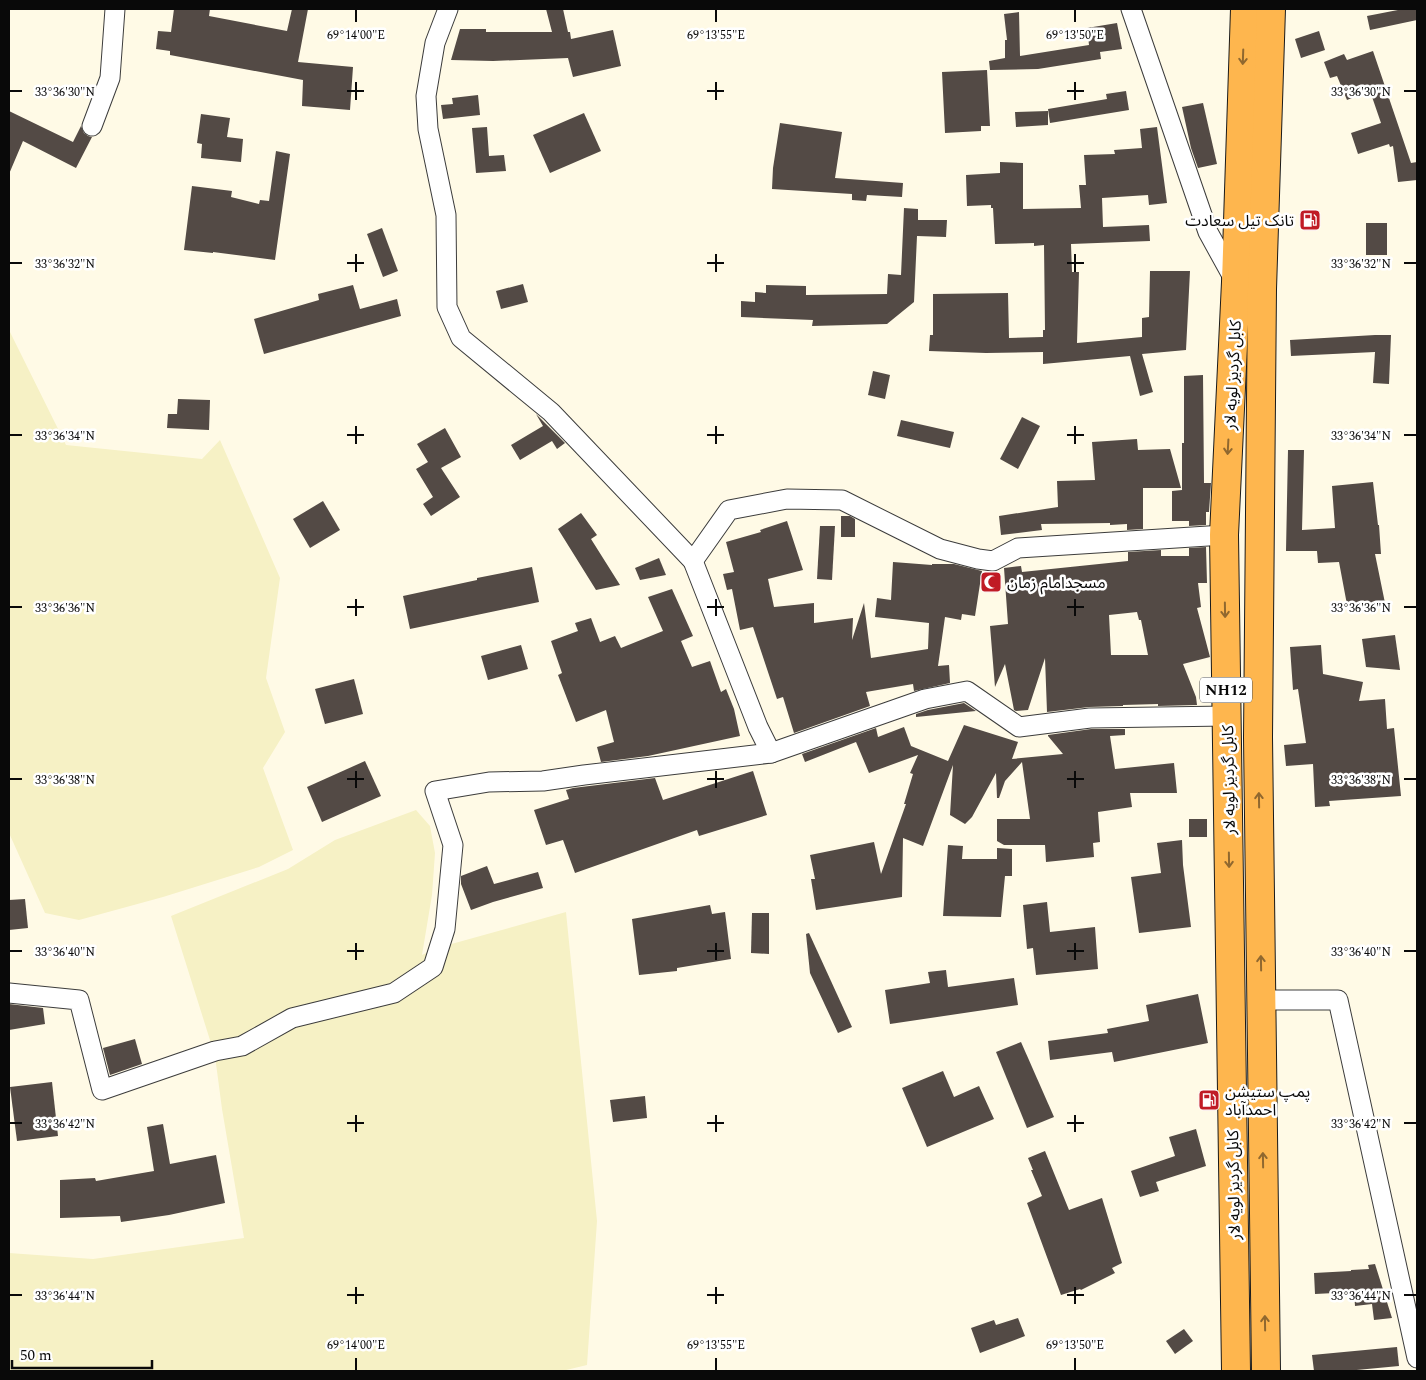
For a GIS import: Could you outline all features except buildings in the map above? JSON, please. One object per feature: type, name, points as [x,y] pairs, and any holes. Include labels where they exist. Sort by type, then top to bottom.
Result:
[{"type":"highway","name":"کابل گردیز لویه لار","points":[[1236,1371],[1224,535],[1236,282],[1245,9]]},
{"type":"highway","name":"کابل گردیز لویه لار","points":[[1266,1371],[1258,737],[1262,299],[1270,9]]},
{"type":"street","points":[[92,126],[110,78],[115,9]]},
{"type":"street","points":[[448,9],[435,43],[426,96],[428,129],[446,215],[447,307],[461,338],[551,412],[693,560],[758,727],[771,753]]},
{"type":"street","points":[[1131,9],[1208,232],[1236,282]]},
{"type":"street","points":[[693,560],[729,510],[787,499],[842,500],[940,549],[993,561],[1018,548],[1224,535]]},
{"type":"street","points":[[9,992],[79,1000],[102,1090],[215,1051],[242,1046],[292,1018],[394,993],[434,966],[445,929],[453,845],[434,791],[489,782],[543,781],[584,774],[771,753],[925,699],[967,691],[1019,727],[1090,718],[1227,716]]},
{"type":"street","points":[[1261,1000],[1338,1000],[1417,1358]]},
{"type":"shaded area","points":[[9,330],[66,445],[202,459],[220,440],[280,578],[266,678],[285,732],[263,768],[293,850],[259,867],[163,897],[79,920],[45,913],[9,833]]},
{"type":"shaded area","points":[[416,810],[430,826],[435,853],[432,895],[422,955],[437,948],[566,912],[597,1221],[587,1365],[562,1371],[9,1371],[9,1253],[93,1259],[244,1238],[215,1056],[171,916],[288,869],[335,840]]},
{"type":"place","name":"تانک تیل سعادت","points":[[1310,220]]},
{"type":"place","name":"مسجدامام زمان","points":[[991,582]]},
{"type":"place","name":"پمپ ستیشن احمدآباد","points":[[1209,1100]]}]
